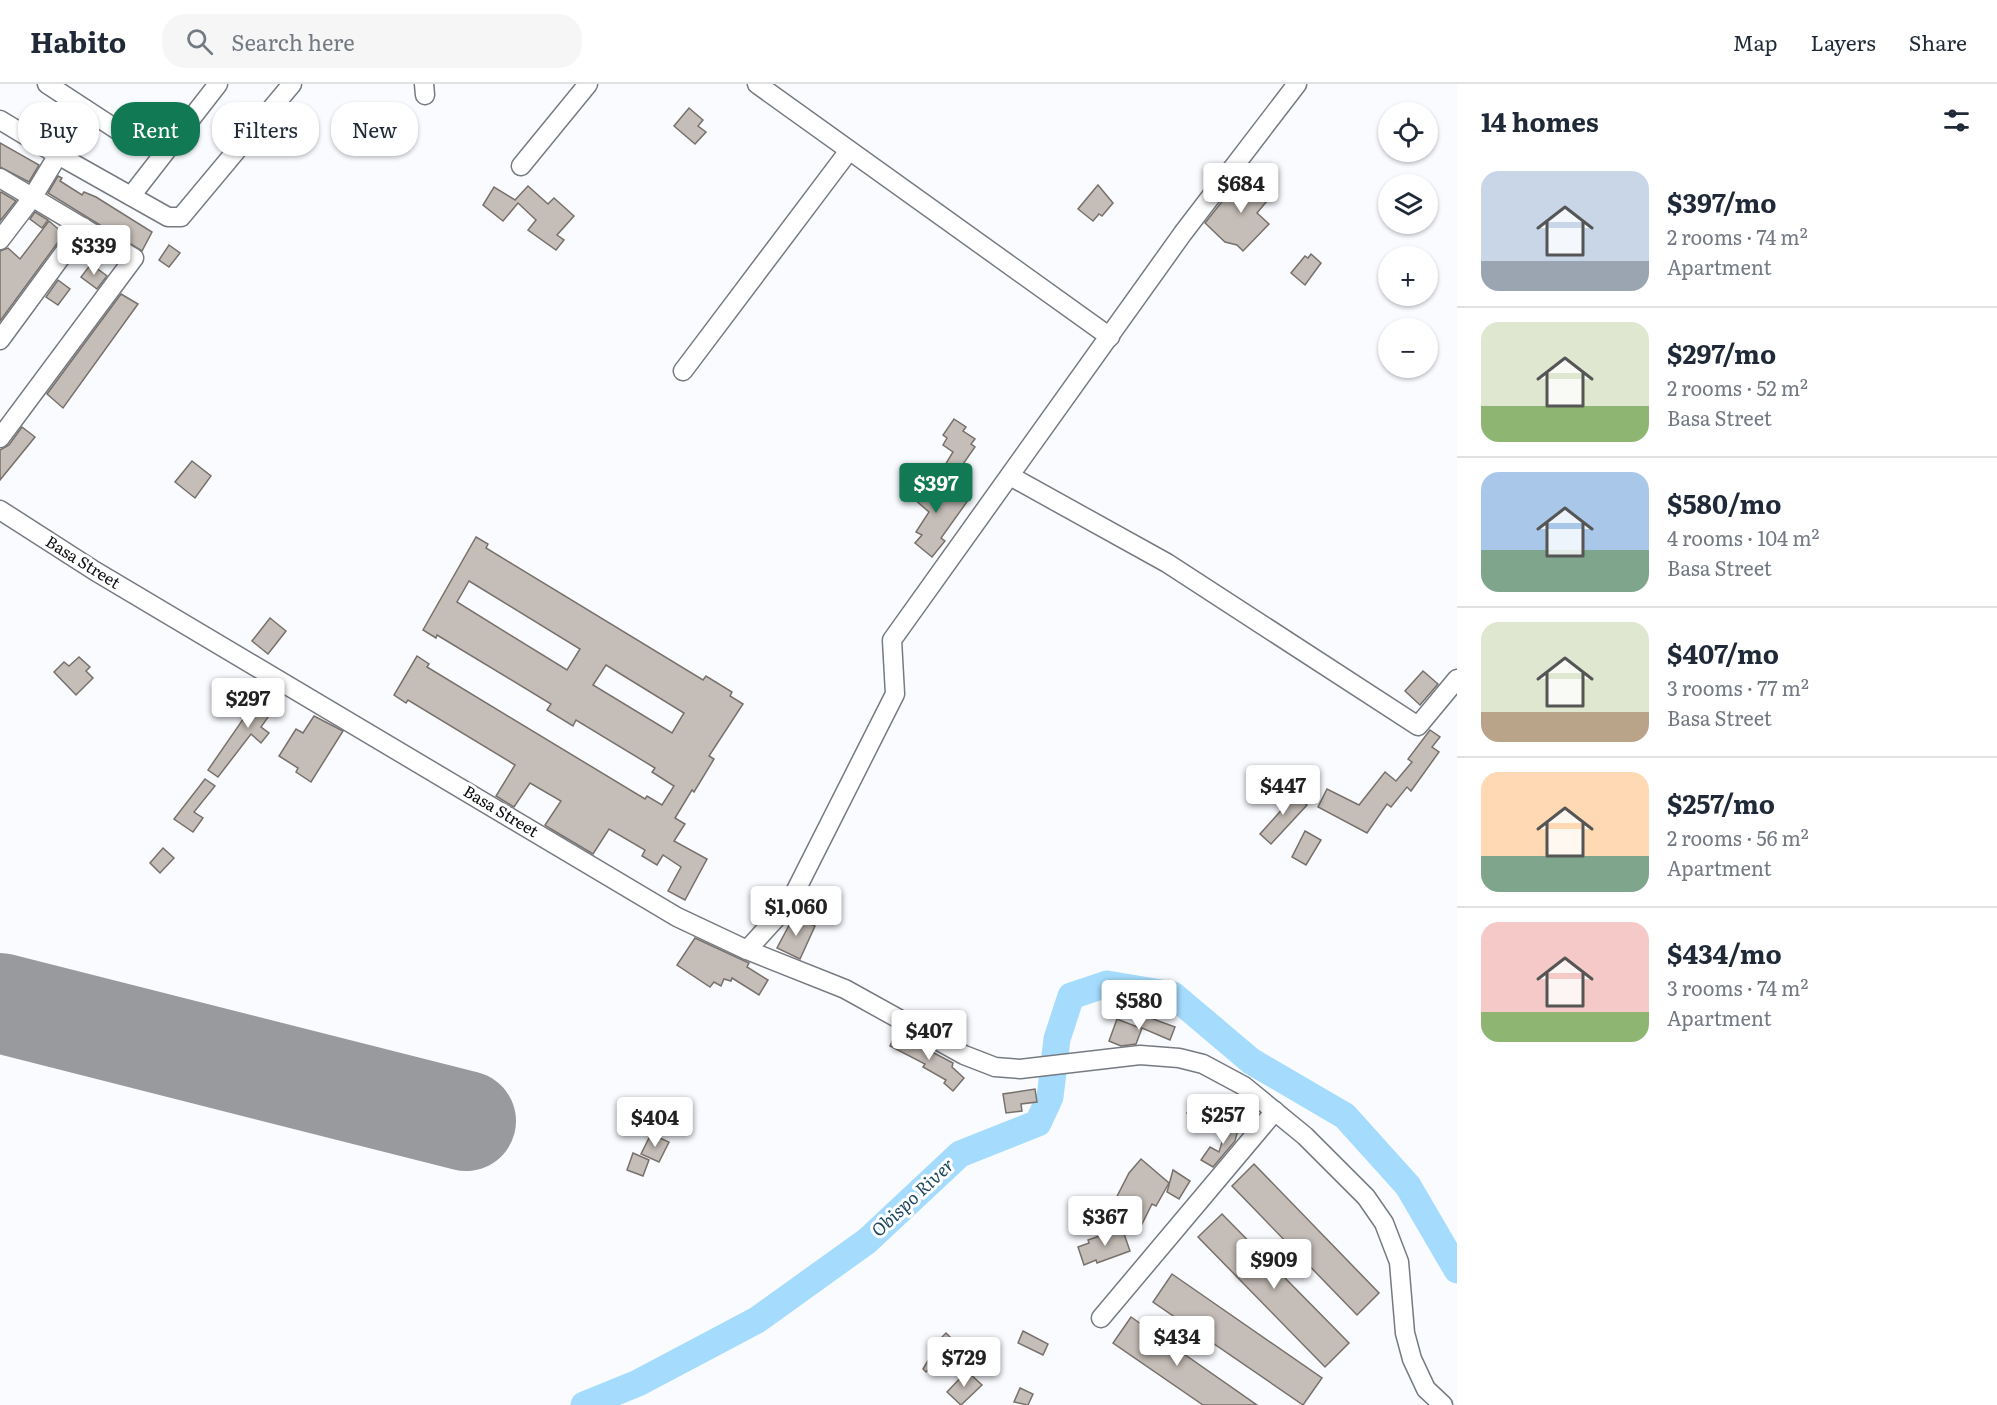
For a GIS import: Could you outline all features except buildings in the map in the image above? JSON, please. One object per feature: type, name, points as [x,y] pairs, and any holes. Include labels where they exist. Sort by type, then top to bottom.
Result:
[{"type":"street","points":[[47,84],[73,102]]},
{"type":"street","points":[[130,196],[218,84]]},
{"type":"street","points":[[61,156],[168,217],[180,217],[292,84]]},
{"type":"street","points":[[521,165],[588,84]]},
{"type":"street","points":[[757,84],[848,152],[1110,337]]},
{"type":"street","points":[[747,950],[789,904],[895,694],[892,640],[1183,233],[1297,84]]},
{"type":"street","points":[[0,120],[18,131]]},
{"type":"street","points":[[683,370],[848,152]]},
{"type":"street","points":[[0,240],[32,198],[57,156]]},
{"type":"street","points":[[0,178],[134,258],[1,433]]},
{"type":"street","points":[[0,340],[83,227]]},
{"type":"street","points":[[1010,476],[1167,563],[1418,726],[1457,679]]},
{"type":"street","name":"Basa Street","points":[[0,510],[95,571],[677,917],[747,950],[845,989],[964,1055],[995,1067],[1020,1069],[1140,1055],[1179,1058],[1203,1064],[1244,1086],[1305,1137],[1366,1197],[1384,1223],[1399,1262],[1405,1333],[1412,1359],[1426,1389],[1443,1405]]},
{"type":"street","points":[[1101,1318],[1275,1111]]},
{"type":"shaded area","points":[[0,972],[507,1101],[490,1167],[0,1042]]},
{"type":"waterway","name":"Obispo River","points":[[584,1405],[638,1383],[757,1320],[867,1241],[960,1154],[1038,1123],[1050,1097],[1057,1039],[1071,996],[1107,984],[1173,995],[1251,1061],[1345,1116],[1408,1186],[1457,1270]]},
{"type":"runway","points":[[0,1003],[466,1121]]}]
